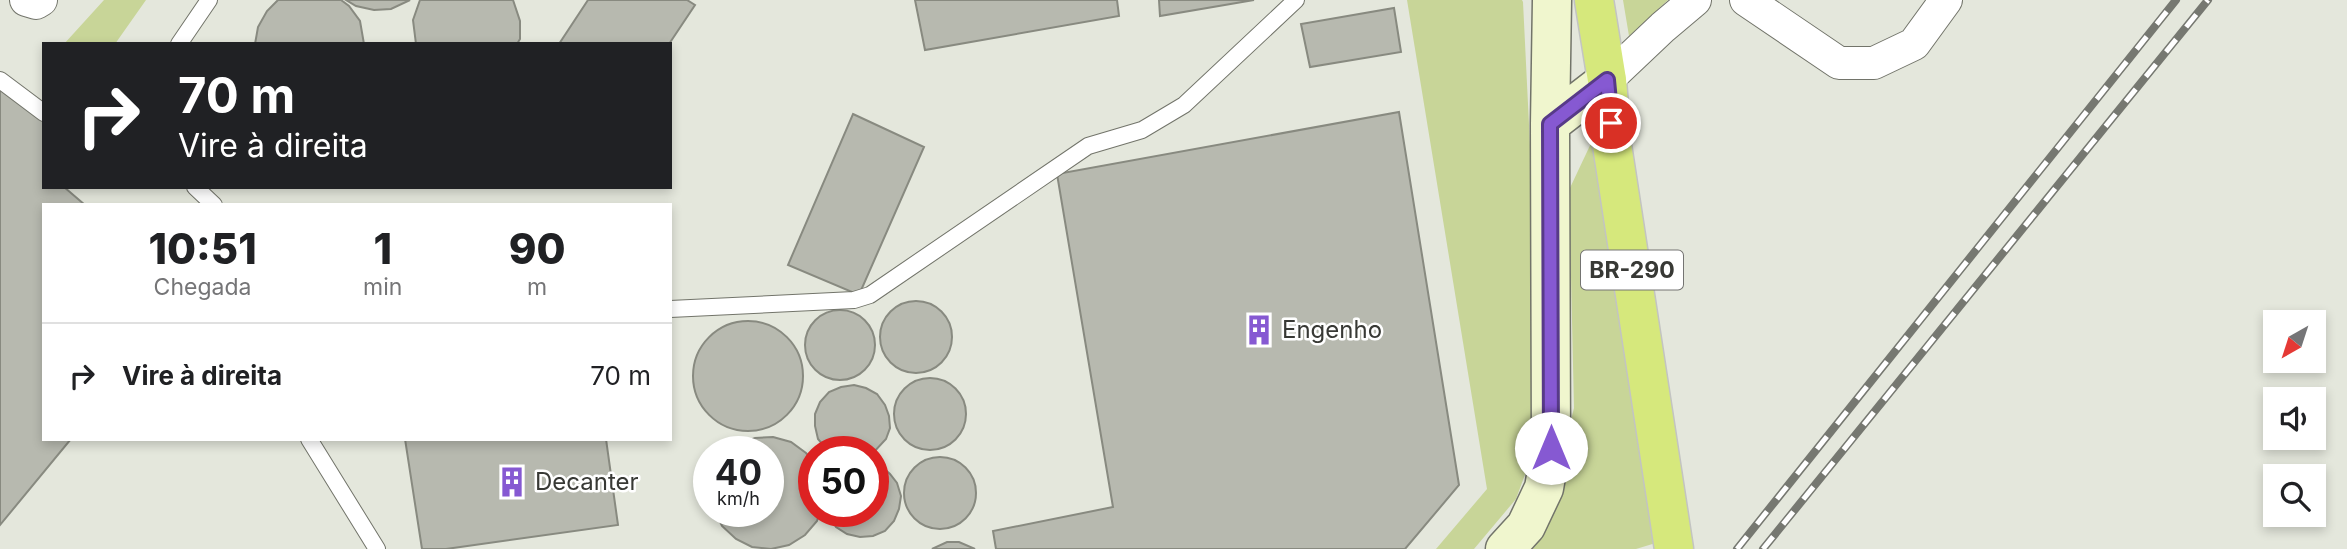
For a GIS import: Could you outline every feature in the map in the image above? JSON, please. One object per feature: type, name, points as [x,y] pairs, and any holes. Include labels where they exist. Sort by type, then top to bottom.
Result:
[{"type":"highway","name":"BR-290","points":[[1594,0],[1607,80],[1612,145],[1674,549]]},
{"type":"main road","points":[[1505,549],[1526,526],[1544,488],[1551,448],[1552,0]]},
{"type":"main road","points":[[1550,124],[1607,80]]},
{"type":"street","points":[[26,0],[36,3],[41,0]]},
{"type":"street","points":[[1607,80],[1695,0]]},
{"type":"street","points":[[1746,0],[1839,62],[1874,63],[1914,44],[1946,0]]},
{"type":"lane","points":[[179,42],[209,0]]},
{"type":"lane","points":[[672,309],[854,300],[870,295],[1088,146],[1142,130],[1184,105],[1296,0]]},
{"type":"lane","points":[[0,80],[42,112]]},
{"type":"lane","points":[[197,189],[212,203]]},
{"type":"lane","points":[[310,441],[377,549]]},
{"type":"green space","points":[[104,0],[146,0],[116,42],[66,42]]},
{"type":"green space","points":[[1407,0],[1523,2],[1532,186],[1531,458],[1516,499],[1474,549],[1436,549],[1487,489]]},
{"type":"green space","points":[[1623,0],[1668,0],[1629,36]]},
{"type":"green space","points":[[1594,137],[1659,542],[1636,549],[1518,549],[1548,514],[1574,408],[1569,190]]},
{"type":"building","points":[[278,0],[341,0],[360,21],[364,42],[255,42],[258,27],[267,11]]},
{"type":"building","points":[[346,0],[410,0],[391,9],[374,10],[356,6]]},
{"type":"building","points":[[420,0],[513,0],[520,21],[520,39],[518,42],[416,42],[413,20]]},
{"type":"building","points":[[588,0],[687,0],[695,5],[670,42],[560,42]]},
{"type":"building","points":[[915,0],[1117,0],[1119,16],[925,50]]},
{"type":"building","points":[[1159,0],[1254,0],[1160,16]]},
{"type":"building","points":[[1394,8],[1401,52],[1310,67],[1301,24]]},
{"type":"building","points":[[0,86],[42,118],[42,189],[66,189],[83,203],[42,203],[42,441],[69,441],[0,525]]},
{"type":"building","name":"Engenho","points":[[1399,112],[1459,485],[1405,549],[996,549],[993,531],[1113,507],[1057,174]]},
{"type":"building","points":[[853,114],[924,147],[859,295],[788,265]]},
{"type":"building","points":[[923,301],[942,311],[950,323],[950,351],[942,363],[930,371],[909,373],[890,363],[882,351],[880,330],[890,311],[902,303]]},
{"type":"building","points":[[847,310],[860,316],[869,325],[873,331],[873,359],[865,370],[854,378],[833,380],[815,370],[807,359],[805,338],[815,320],[826,312]]},
{"type":"building","points":[[748,321],[769,326],[787,337],[798,355],[803,376],[798,397],[787,415],[769,426],[748,431],[727,426],[709,415],[698,397],[693,376],[698,355],[709,337],[727,326]]},
{"type":"building","points":[[937,378],[956,388],[964,400],[964,428],[956,440],[944,448],[923,450],[904,440],[896,428],[894,407],[904,388],[916,380]]},
{"type":"building","points":[[854,385],[877,394],[889,416],[890,428],[887,436],[817,436],[815,414],[820,402],[829,392]]},
{"type":"building","points":[[784,440],[791,442],[798,447],[798,527],[812,527],[789,545],[771,549],[752,547],[736,539],[723,527],[784,527]]},
{"type":"building","name":"Decanter","points":[[405,441],[606,441],[618,525],[446,549],[422,549]]},
{"type":"building","points":[[940,457],[960,463],[970,473],[976,493],[970,513],[960,523],[940,529],[920,523],[910,513],[904,493],[910,473],[920,463]]},
{"type":"building","points":[[889,473],[897,483],[901,496],[894,521],[889,527]]},
{"type":"building","points":[[836,527],[889,527],[873,536],[847,534]]},
{"type":"building","points":[[947,542],[959,542],[975,549],[932,549]]},
{"type":"railway","points":[[1737,549],[2176,0]]},
{"type":"railway","points":[[1763,549],[2208,0]]},
{"type":"place","name":"Engenho","points":[[1259,330]]},
{"type":"place","name":"Decanter","points":[[512,482]]},
{"type":"route","points":[[1551,448],[1550,124],[1607,80],[1611,123]]}]
